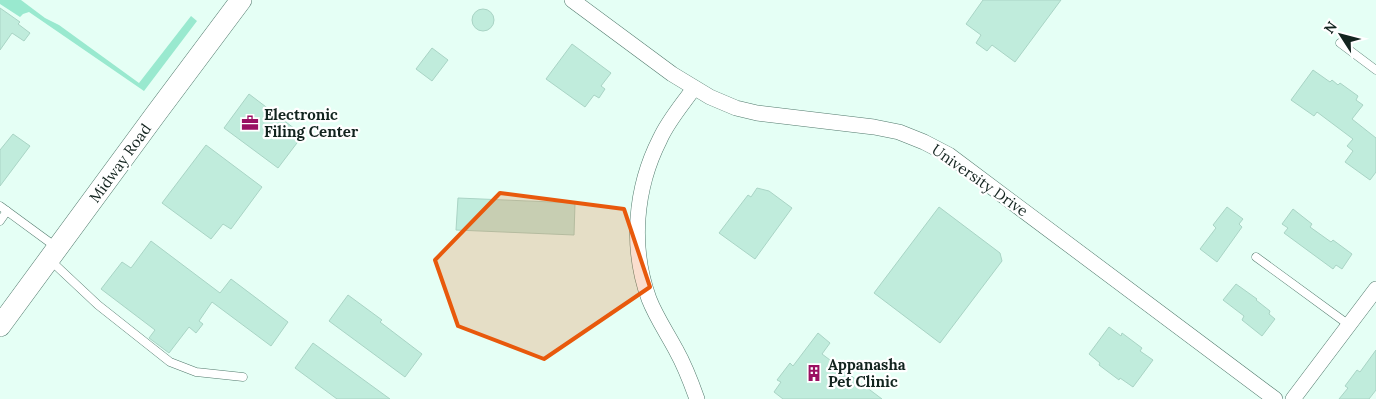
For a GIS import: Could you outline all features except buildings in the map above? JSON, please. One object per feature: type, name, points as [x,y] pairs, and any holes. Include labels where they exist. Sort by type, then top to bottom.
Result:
[{"type":"main road","name":"Midway Road","points":[[0,326],[242,0]]},
{"type":"street","name":"University Drive","points":[[572,0],[672,74],[710,97],[736,108],[757,113],[874,126],[899,132],[949,155],[1275,399]]},
{"type":"street","points":[[694,88],[674,115],[657,145],[648,167],[641,193],[637,221],[638,249],[649,298],[689,375],[697,399]]},
{"type":"street","points":[[1293,399],[1376,289]]},
{"type":"lane","points":[[1340,43],[1376,70]]},
{"type":"lane","points":[[0,221],[4,209],[54,254],[98,305],[170,362],[196,372],[243,377]]},
{"type":"lane","points":[[1256,256],[1349,325]]},
{"type":"highlighted area","points":[[500,193],[624,209],[650,287],[544,359],[458,326],[435,260]]},
{"type":"green space","points":[[0,0],[21,0],[139,83],[191,16],[197,21],[144,91],[29,12],[20,17],[0,4]]},
{"type":"place","name":"Electronic Filing Center","points":[[250,123]]},
{"type":"place","name":"Appanasha Pet Clinic","points":[[814,373]]}]
